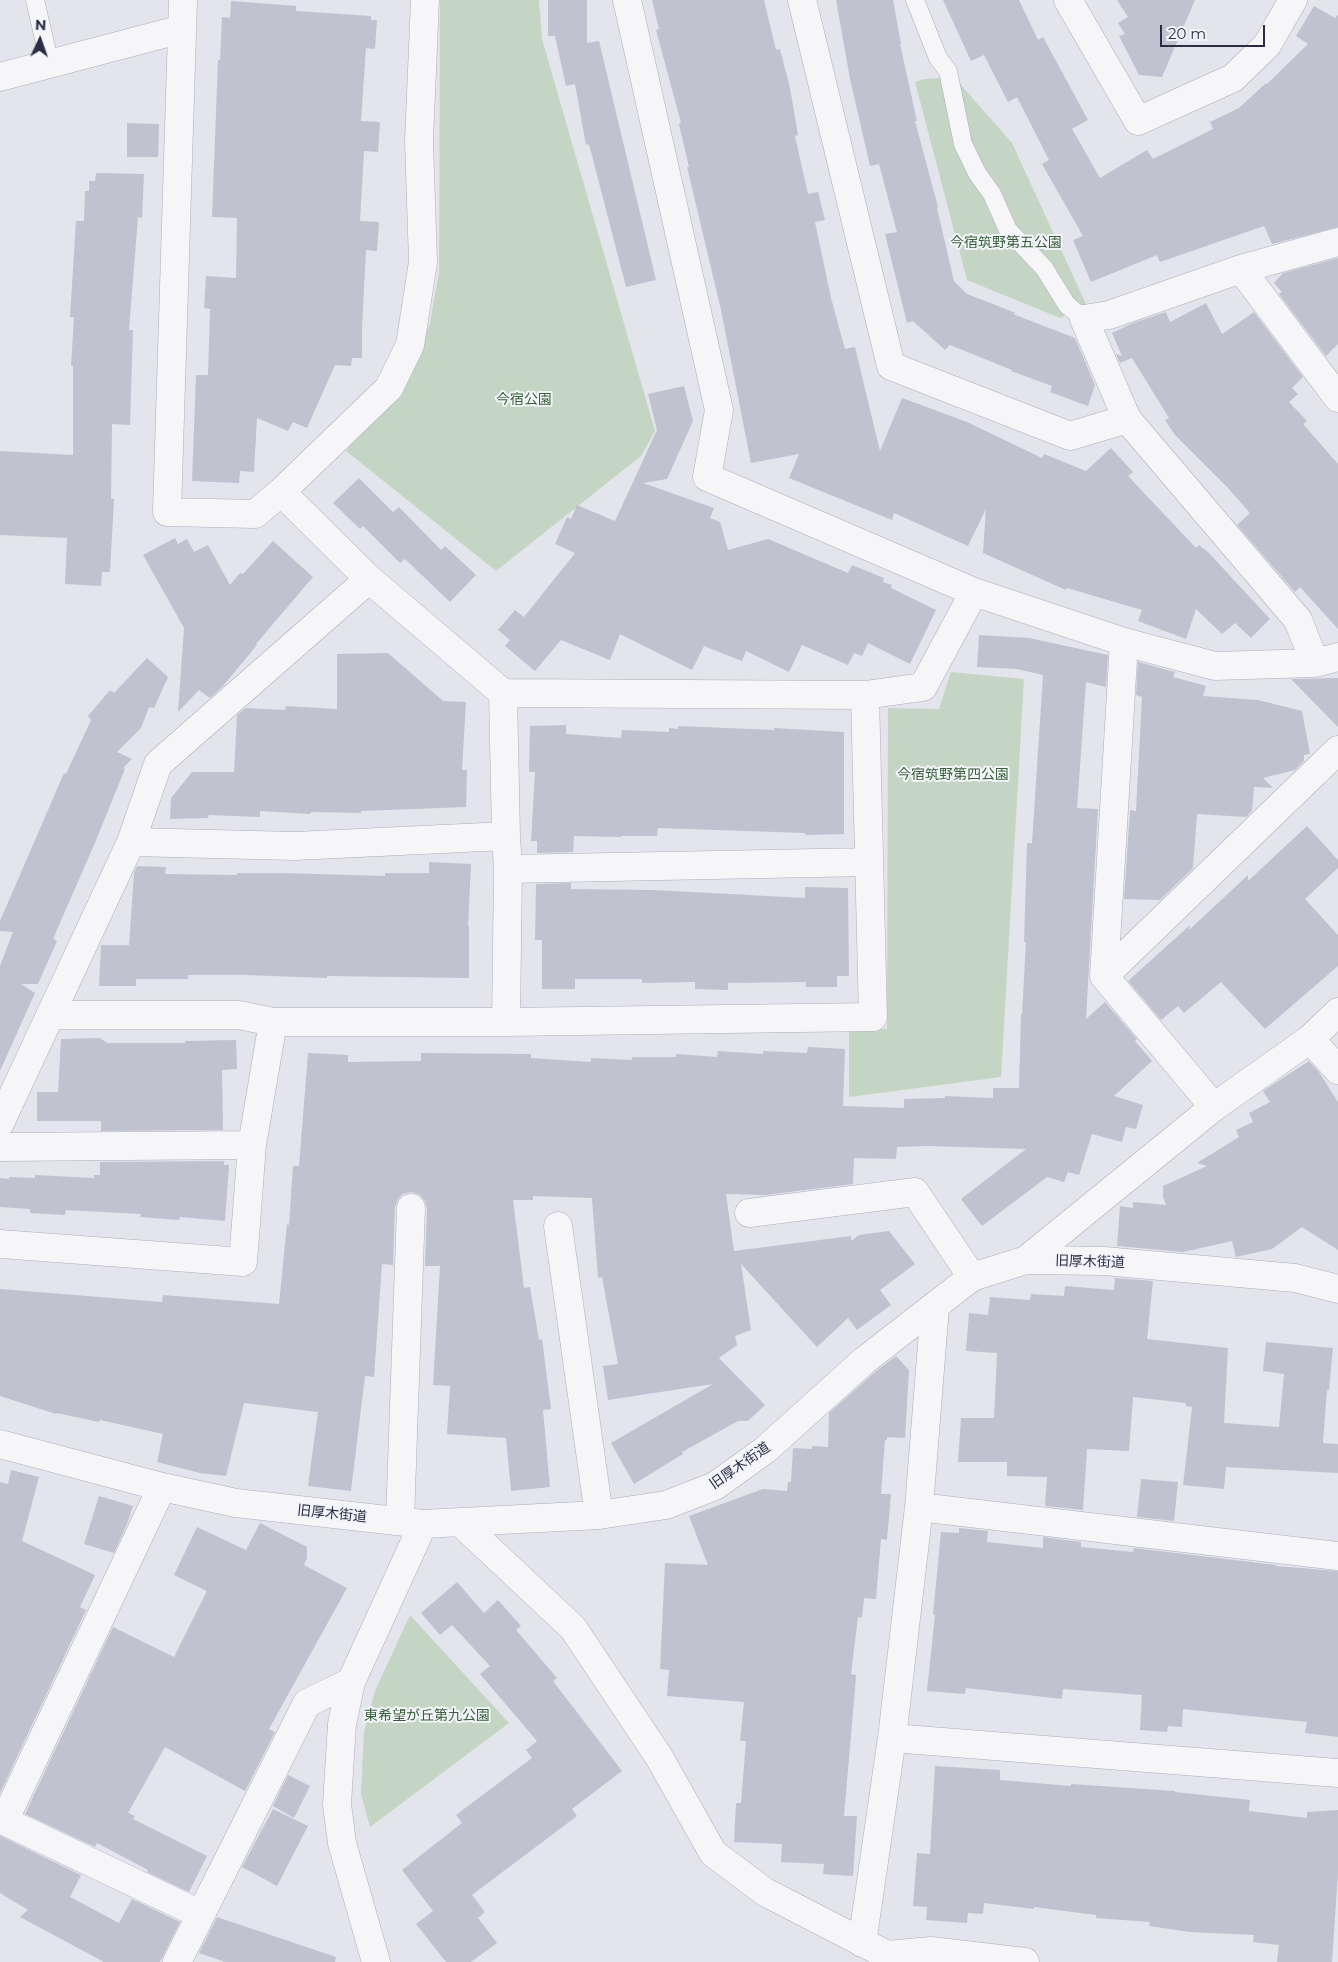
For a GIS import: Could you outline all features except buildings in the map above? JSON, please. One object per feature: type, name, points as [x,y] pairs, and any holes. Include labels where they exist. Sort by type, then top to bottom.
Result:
[{"type":"street","points":[[183,0],[167,512],[254,514],[281,492],[389,388],[410,346],[424,262],[419,141],[425,0]]},
{"type":"street","points":[[628,0],[719,410],[707,477],[974,592],[1124,642],[1216,666],[1326,660]]},
{"type":"street","points":[[802,0],[892,366],[1070,436],[1127,419]]},
{"type":"street","points":[[1068,0],[1138,122],[1233,78],[1267,45],[1293,0]]},
{"type":"street","points":[[0,77],[182,29]]},
{"type":"street","points":[[1326,660],[1298,620],[1127,419],[1084,319],[1109,315],[1241,269],[1338,242]]},
{"type":"street","points":[[1241,269],[1338,398]]},
{"type":"street","points":[[281,492],[369,579],[503,693],[865,695],[923,687],[974,592]]},
{"type":"street","points":[[0,1123],[131,842],[158,764],[369,579]]},
{"type":"street","points":[[1124,642],[1104,976],[1214,1107]]},
{"type":"street","points":[[503,693],[508,869],[506,1022]]},
{"type":"street","points":[[50,1015],[239,1015],[273,1022],[506,1022],[873,1017],[865,695]]},
{"type":"street","points":[[1104,976],[1338,750]]},
{"type":"street","points":[[131,842],[295,846],[506,836]]},
{"type":"street","points":[[508,869],[868,862]]},
{"type":"street","points":[[1026,1260],[1214,1107],[1310,1039],[1338,1012]]},
{"type":"street","points":[[0,1244],[243,1262],[252,1145],[273,1022]]},
{"type":"street","points":[[1310,1039],[1338,1070]]},
{"type":"street","points":[[0,1147],[252,1145]]},
{"type":"street","points":[[749,1213],[915,1192],[972,1277]]},
{"type":"street","points":[[376,1962],[342,1843],[337,1804],[342,1724],[351,1682],[412,1522],[411,1208]]},
{"type":"street","points":[[558,1226],[599,1515]]},
{"type":"street","name":"旧厚木街道","points":[[0,1444],[162,1487],[236,1503],[412,1522],[461,1522],[599,1515],[666,1505],[715,1486],[765,1450],[865,1360],[972,1277],[1026,1260],[1104,1261],[1295,1278],[1338,1288]]},
{"type":"street","points":[[862,1943],[892,1738],[919,1508],[935,1307]]},
{"type":"street","points":[[162,1487],[2,1820],[200,1914]]},
{"type":"street","points":[[919,1508],[1338,1556]]},
{"type":"street","points":[[461,1522],[573,1628],[659,1757],[713,1853],[765,1892],[890,1959],[931,1951],[1026,1962]]},
{"type":"street","points":[[177,1962],[307,1703],[351,1682]]},
{"type":"street","points":[[892,1738],[1338,1773]]},
{"type":"lane","points":[[35,0],[50,65]]},
{"type":"lane","points":[[915,0],[938,58],[948,71],[963,144],[977,173],[992,194],[1008,230],[1044,268],[1067,305],[1084,319]]},
{"type":"green space","name":"今宿公園","points":[[440,0],[539,0],[542,39],[655,431],[641,456],[496,571],[346,451],[415,360],[430,323],[439,272]]},
{"type":"green space","name":"今宿筑野第五公園","points":[[954,77],[1012,143],[1087,306],[1060,318],[967,280],[915,82],[924,79]]},
{"type":"green space","name":"今宿筑野第四公園","points":[[951,672],[1024,679],[1001,1077],[849,1097],[849,1030],[887,1029],[888,708],[939,709]]},
{"type":"green space","name":"東希望が丘第九公園","points":[[410,1615],[509,1723],[370,1827],[361,1794],[364,1732],[375,1691]]}]
